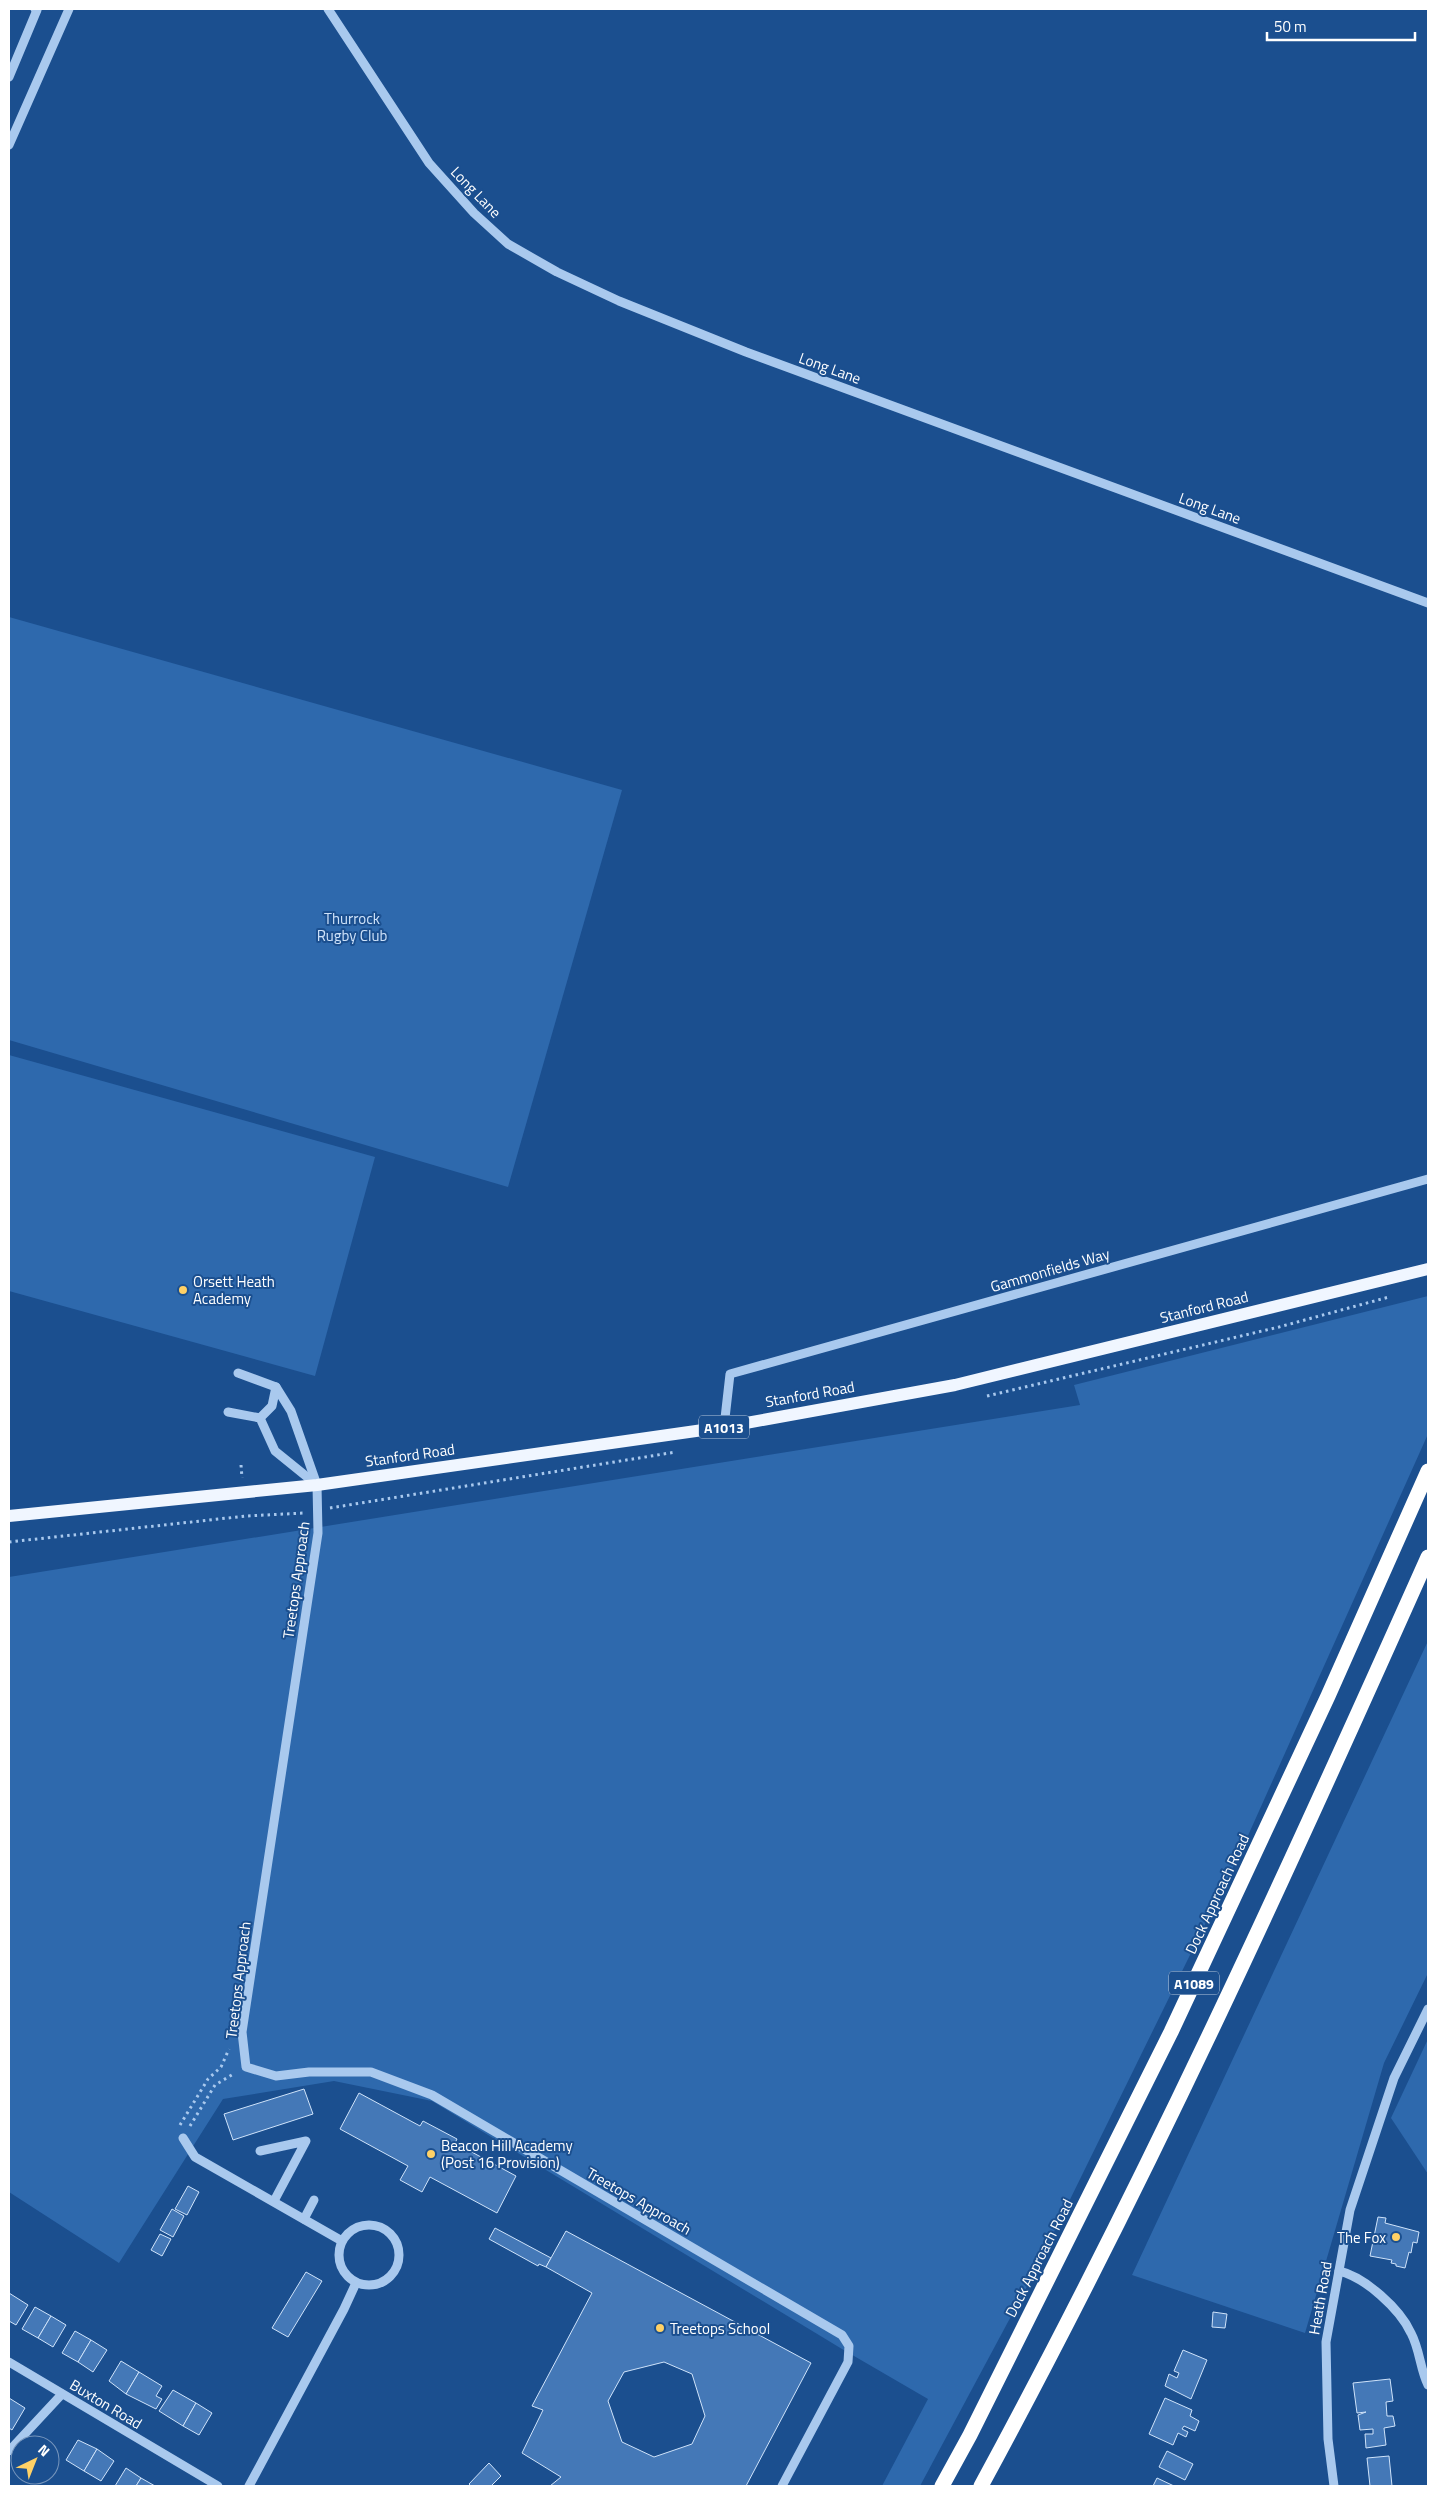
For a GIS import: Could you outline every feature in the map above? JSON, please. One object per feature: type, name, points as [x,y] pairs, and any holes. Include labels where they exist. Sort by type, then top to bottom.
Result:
[{"type":"highway","name":"Dock Approach Road","points":[[942,2486],[970,2435],[1171,2032],[1328,1696],[1428,1470]]},
{"type":"highway","name":"A1089","points":[[981,2486],[1102,2252],[1201,2052],[1355,1721],[1428,1557]]},
{"type":"main road","name":"Stanford Road","points":[[9,1516],[317,1485],[724,1427],[955,1385],[1428,1269]]},
{"type":"street","points":[[9,78],[38,10],[36,9]]},
{"type":"street","points":[[9,145],[69,9]]},
{"type":"street","name":"Long Lane","points":[[328,9],[429,163],[474,213],[508,244],[557,272],[619,301],[746,352],[1428,603]]},
{"type":"street","name":"Gammonfields Way","points":[[724,1427],[730,1374],[1428,1179]]},
{"type":"street","points":[[238,1373],[276,1386],[272,1406],[260,1418]]},
{"type":"street","name":"Treetops Approach","points":[[276,1386],[291,1411],[317,1485],[318,1533],[242,2032],[246,2067],[276,2076],[309,2072],[371,2072],[432,2095],[842,2336],[848,2346],[848,2362],[782,2486]]},
{"type":"street","points":[[228,1412],[260,1418]]},
{"type":"street","points":[[260,1418],[274,1451],[317,1485]]},
{"type":"street","name":"Heath Road","points":[[1334,2486],[1328,2439],[1326,2342],[1350,2210],[1394,2078],[1428,2009]]},
{"type":"street","points":[[183,2138],[195,2157],[342,2241]]},
{"type":"street","points":[[260,2151],[306,2141],[274,2201]]},
{"type":"street","points":[[304,2219],[314,2200]]},
{"type":"street","points":[[376,2226],[385,2229],[402,2244],[397,2274],[376,2285],[366,2286],[356,2283],[348,2278],[342,2269],[338,2250],[342,2241],[356,2227],[376,2226]]},
{"type":"street","points":[[1339,2271],[1361,2279],[1401,2316],[1411,2332],[1428,2385]]},
{"type":"street","points":[[249,2486],[340,2318],[356,2283]]},
{"type":"street","name":"Buxton Road","points":[[9,2362],[215,2486]]},
{"type":"street","points":[[9,2450],[62,2394]]},
{"type":"path","points":[[9,1542],[246,1516],[299,1513]]},
{"type":"path","points":[[183,2138],[215,2085],[246,2067]]},
{"type":"green space","name":"Thurrock Rugby Club","points":[[9,617],[622,790],[508,1187],[9,1040]]},
{"type":"green space","name":"Orsett Heath Academy","points":[[9,1055],[375,1157],[315,1376],[9,1291]]},
{"type":"green space","points":[[1428,1296],[1428,1434],[1242,1849],[1030,2281],[920,2486],[882,2486],[928,2399],[432,2101],[334,2081],[223,2099],[119,2263],[9,2192],[9,1577],[1080,1405],[1074,1385]]},
{"type":"green space","points":[[1428,1641],[1428,1973],[1384,2063],[1305,2333],[1132,2275]]},
{"type":"green space","points":[[1428,2039],[1428,2174],[1391,2118]]},
{"type":"building","points":[[304,2089],[313,2114],[233,2140],[224,2114]]},
{"type":"building","name":"Beacon Hill Academy (Post 16 Provision)","points":[[359,2093],[420,2126],[423,2121],[457,2139],[455,2143],[516,2176],[497,2213],[430,2177],[422,2192],[400,2180],[408,2166],[340,2129]]},
{"type":"building","points":[[188,2186],[199,2192],[187,2215],[175,2209]]},
{"type":"building","points":[[172,2209],[184,2216],[173,2237],[160,2230]]},
{"type":"building","name":"The Fox","points":[[1378,2217],[1386,2218],[1385,2223],[1419,2232],[1417,2243],[1413,2242],[1405,2268],[1391,2263],[1392,2260],[1370,2256]]},
{"type":"building","points":[[495,2228],[551,2258],[546,2267],[539,2264],[538,2266],[489,2239]]},
{"type":"building","name":"Treetops School","points":[[566,2231],[811,2363],[746,2486],[550,2486],[561,2477],[522,2453],[543,2410],[532,2406],[592,2293],[546,2267]],"holes":[[[664,2362],[692,2374],[705,2416],[692,2444],[654,2457],[622,2442],[608,2401],[624,2372]]]},
{"type":"building","points":[[160,2234],[171,2239],[162,2256],[151,2250]]},
{"type":"building","points":[[306,2272],[322,2281],[288,2337],[272,2328]]},
{"type":"building","points":[[9,2293],[28,2305],[16,2325],[9,2321]]},
{"type":"building","points":[[35,2307],[51,2316],[38,2338],[22,2329]]},
{"type":"building","points":[[1213,2312],[1227,2314],[1225,2328],[1212,2327]]},
{"type":"building","points":[[51,2316],[66,2325],[53,2347],[38,2338]]},
{"type":"building","points":[[75,2331],[91,2340],[78,2362],[62,2353]]},
{"type":"building","points":[[91,2340],[107,2350],[93,2372],[78,2362]]},
{"type":"building","points":[[1183,2350],[1207,2360],[1191,2399],[1165,2386],[1169,2374],[1177,2378],[1179,2373],[1174,2371]]},
{"type":"building","points":[[121,2361],[139,2372],[126,2394],[109,2381]]},
{"type":"building","points":[[139,2372],[162,2386],[156,2396],[162,2399],[156,2409],[126,2394]]},
{"type":"building","points":[[1390,2379],[1393,2401],[1386,2402],[1387,2416],[1393,2416],[1395,2426],[1384,2428],[1386,2445],[1366,2448],[1365,2434],[1373,2434],[1373,2429],[1360,2430],[1358,2415],[1366,2412],[1357,2413],[1353,2383]]},
{"type":"building","points":[[173,2390],[196,2403],[183,2426],[159,2411]]},
{"type":"building","points":[[9,2398],[25,2408],[12,2430],[9,2428]]},
{"type":"building","points":[[1165,2398],[1192,2410],[1190,2416],[1199,2421],[1195,2431],[1184,2426],[1182,2429],[1188,2432],[1186,2437],[1178,2433],[1173,2445],[1149,2434]]},
{"type":"building","points":[[196,2403],[212,2413],[199,2435],[183,2426]]},
{"type":"building","points":[[78,2440],[97,2449],[84,2471],[66,2460]]},
{"type":"building","points":[[97,2449],[114,2461],[101,2481],[84,2471]]},
{"type":"building","points":[[1167,2451],[1193,2464],[1185,2480],[1159,2467]]},
{"type":"building","points":[[1389,2456],[1392,2486],[1370,2486],[1367,2458]]},
{"type":"building","points":[[489,2463],[501,2476],[491,2486],[471,2486],[469,2484]]},
{"type":"building","points":[[126,2468],[141,2478],[136,2486],[115,2486]]},
{"type":"building","points":[[141,2478],[155,2486],[136,2486]]},
{"type":"building","points":[[1157,2478],[1174,2486],[1153,2486]]},
{"type":"place","name":"Orsett Heath Academy","points":[[183,1290]]},
{"type":"place","name":"Beacon Hill Academy (Post 16 Provision)","points":[[431,2154]]},
{"type":"place","name":"The Fox","points":[[1396,2237]]},
{"type":"place","name":"Treetops School","points":[[660,2328]]}]
